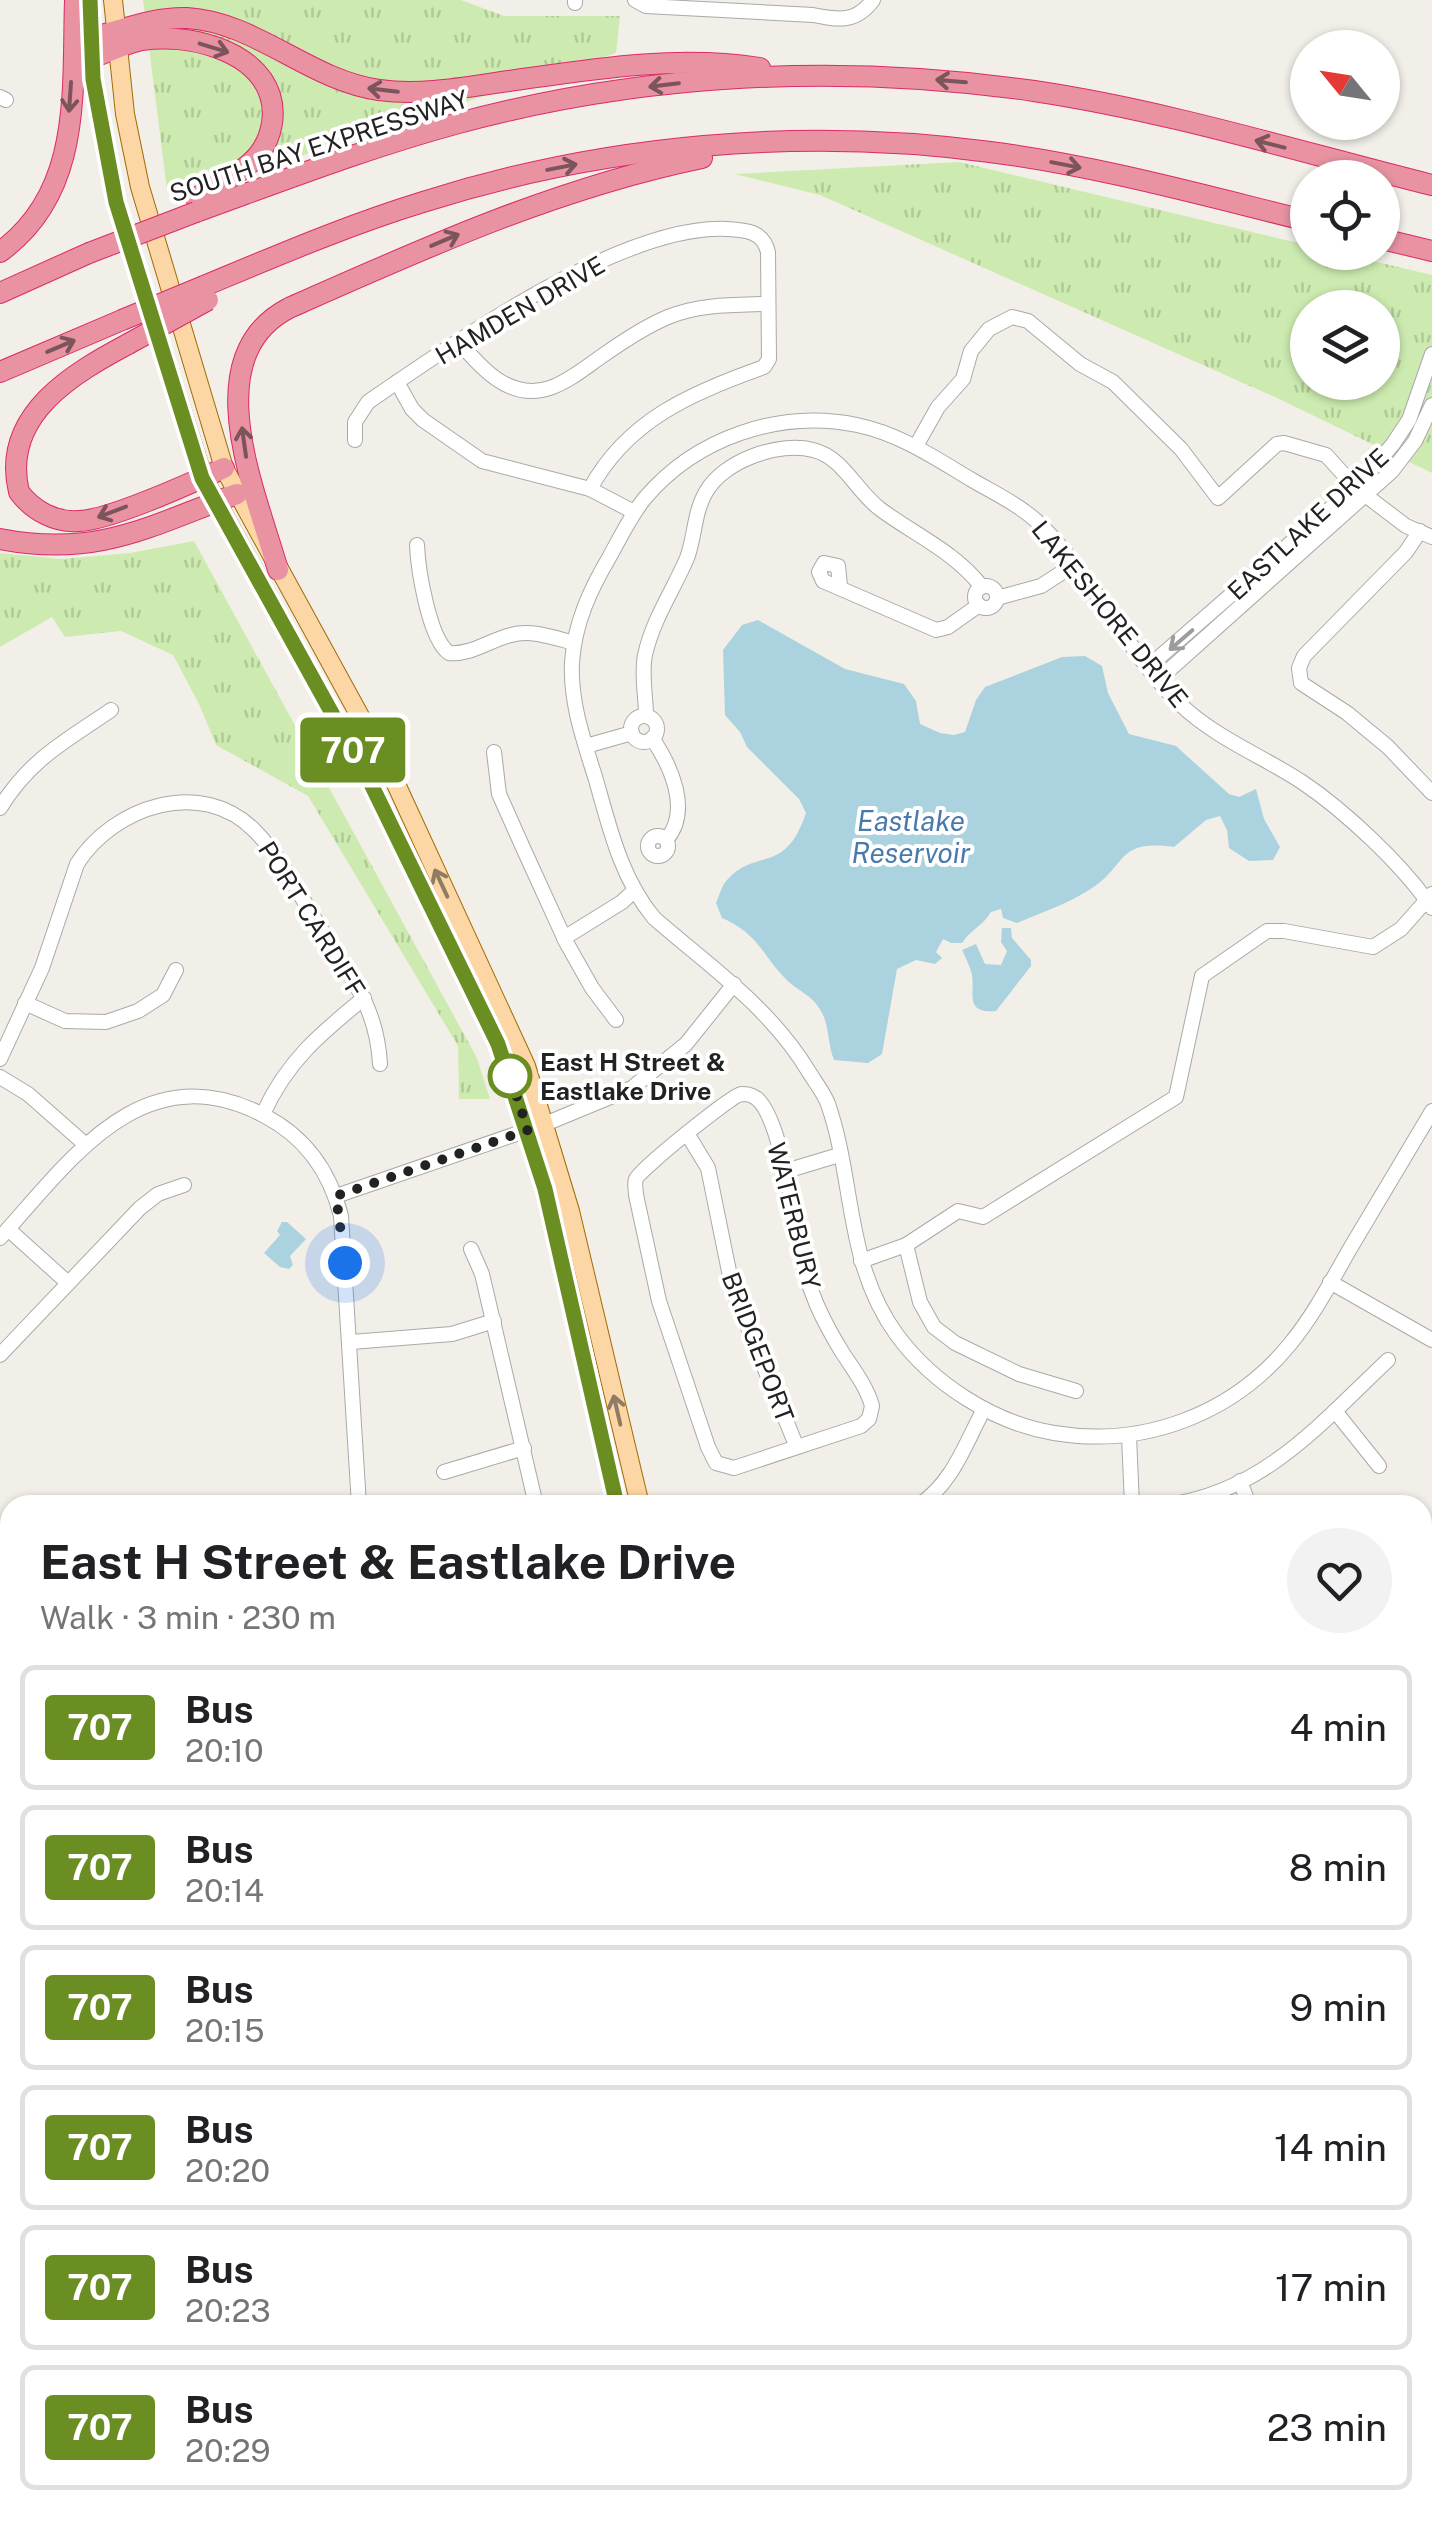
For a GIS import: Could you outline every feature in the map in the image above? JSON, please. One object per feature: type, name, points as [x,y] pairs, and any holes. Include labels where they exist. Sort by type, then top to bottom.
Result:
[{"type":"highway","points":[[0,252],[38,216],[62,168],[75,0]]},
{"type":"highway","points":[[118,40],[136,23],[175,18],[212,22],[328,76],[390,91],[439,90],[670,62],[737,65],[796,76]]},
{"type":"highway","points":[[91,48],[118,40],[215,46],[247,63],[267,88],[272,121],[260,152],[196,205]]},
{"type":"highway","name":"SOUTH BAY EXPRESSWAY","points":[[0,293],[196,205],[494,114],[644,87],[796,76],[938,80],[1072,97],[1148,112],[1432,186]]},
{"type":"highway","points":[[224,468],[102,516],[76,522],[43,513],[24,498],[7,467],[6,441],[22,407],[44,389],[128,344],[206,293],[318,239],[443,196],[553,168],[684,148],[797,142],[900,144],[1024,157],[1133,178],[1290,217]]},
{"type":"highway","points":[[278,570],[252,486],[237,389],[246,350],[272,318],[447,238],[546,200],[666,166],[797,142]]},
{"type":"highway","points":[[1400,243],[1432,251]]},
{"type":"highway","points":[[0,372],[122,320],[206,293]]},
{"type":"highway","points":[[0,539],[60,546],[106,542],[237,494]]},
{"type":"main road","points":[[90,0],[91,48],[101,130],[116,202],[202,478],[370,782],[536,1127],[570,1211],[638,1495]]},
{"type":"main road","points":[[114,0],[125,114],[140,187],[224,468],[390,771],[526,1066],[554,1225],[615,1495]]},
{"type":"street","points":[[636,0],[646,6],[786,7],[839,20],[855,18],[873,0]]},
{"type":"street","name":"HAMDEN DRIVE","points":[[355,440],[355,422],[368,402],[396,382],[518,306],[606,259],[680,232],[700,228],[758,234],[768,252],[768,304]]},
{"type":"street","points":[[459,343],[504,384],[528,392],[548,390],[562,385],[604,354],[666,318],[706,307],[768,304],[769,360],[764,367],[691,394],[659,413],[608,460],[590,490]]},
{"type":"street","points":[[916,446],[938,407],[963,379],[971,352],[990,329],[1012,318],[1028,321],[1080,364],[1114,382],[1181,449],[1218,498],[1277,444],[1326,455],[1361,491],[1406,526],[1426,534],[1304,656],[1299,675],[1302,684],[1347,712],[1388,747],[1432,793]]},
{"type":"street","name":"EASTLAKE DRIVE","points":[[1148,667],[1361,491],[1408,420],[1432,354]]},
{"type":"street","points":[[396,382],[422,420],[482,462],[590,490],[634,512]]},
{"type":"street","name":"EASTLAKE DRIVE","points":[[1158,680],[1415,442],[1432,406]]},
{"type":"street","name":"LAKESHORE DRIVE","points":[[1430,900],[1359,828],[1322,798],[1202,722],[1178,702],[1148,667],[1075,564],[1026,512],[916,446],[872,428],[806,420],[770,424],[718,442],[686,460],[634,512],[590,590],[574,643],[573,695],[620,860],[654,918],[772,1020],[808,1070],[828,1104],[861,1261],[874,1295],[896,1334],[948,1386],[984,1409],[1048,1432],[1129,1436],[1185,1421],[1220,1404],[1250,1384],[1288,1347],[1432,1111]]},
{"type":"street","points":[[646,716],[644,658],[653,629],[694,540],[705,492],[719,474],[740,460],[769,452],[811,449],[835,461],[876,506],[962,563],[982,587],[993,588],[997,598]]},
{"type":"street","points":[[416,545],[417,565],[438,639],[449,652],[469,651],[514,633],[574,643]]},
{"type":"street","points":[[978,605],[988,608],[997,598],[1041,586],[1075,564]]},
{"type":"street","points":[[840,586],[936,630],[948,627],[978,605]]},
{"type":"street","points":[[978,605],[975,596],[982,587]]},
{"type":"street","points":[[0,808],[12,788],[43,754],[111,710]]},
{"type":"street","points":[[632,732],[634,720],[646,716]]},
{"type":"street","points":[[632,732],[640,741],[652,738],[655,723],[646,716]]},
{"type":"street","points":[[586,746],[632,732]]},
{"type":"street","points":[[652,738],[678,798],[676,826],[666,839]]},
{"type":"street","points":[[494,752],[499,794],[564,938],[592,988],[616,1020]]},
{"type":"street","name":"PORT CARDIFF","points":[[0,1059],[42,968],[84,853],[100,834],[131,814],[180,803],[219,809],[253,828],[272,851],[364,998],[378,1034],[380,1064]]},
{"type":"street","points":[[564,938],[635,890]]},
{"type":"street","points":[[861,1261],[906,1246],[958,1211],[983,1217],[1176,1097],[1202,976],[1268,931],[1284,930],[1373,946],[1400,929],[1430,900]]},
{"type":"street","points":[[26,1003],[65,1021],[106,1022],[138,1010],[162,995],[176,970]]},
{"type":"street","points":[[336,1196],[604,1102],[650,1076],[686,1044],[734,984]]},
{"type":"street","points":[[262,1114],[293,1062],[310,1042],[364,998]]},
{"type":"street","points":[[0,1078],[28,1094],[86,1145]]},
{"type":"street","name":"WATERBURY","points":[[741,1094],[760,1102],[786,1171],[804,1268],[822,1320],[872,1406],[861,1426],[734,1468],[723,1467],[708,1448],[660,1301],[636,1195],[636,1179],[648,1164],[730,1097],[741,1094]]},
{"type":"street","points":[[68,1283],[4,1233],[86,1145],[126,1113],[167,1098],[196,1096],[224,1100],[285,1126],[309,1149],[329,1178],[342,1224],[359,1495]]},
{"type":"street","name":"BRIDGEPORT","points":[[688,1135],[708,1168],[733,1291],[796,1446]]},
{"type":"street","points":[[786,1171],[839,1155]]},
{"type":"street","points":[[0,1355],[140,1208],[158,1194],[184,1185]]},
{"type":"street","points":[[906,1246],[920,1302],[934,1327],[955,1343],[1019,1374],[1076,1391]]},
{"type":"street","points":[[471,1250],[482,1274],[534,1495]]},
{"type":"street","points":[[1330,1282],[1432,1340]]},
{"type":"street","points":[[351,1342],[452,1334],[494,1321]]},
{"type":"street","points":[[1214,1495],[1281,1460],[1388,1360]]},
{"type":"street","points":[[930,1495],[944,1483],[984,1409]]},
{"type":"street","points":[[1335,1411],[1378,1466]]},
{"type":"street","points":[[1129,1436],[1132,1495]]},
{"type":"street","points":[[444,1472],[524,1448]]},
{"type":"street","points":[[1240,1481],[1246,1495]]},
{"type":"green space","points":[[143,0],[461,0],[504,16],[620,16],[616,53],[285,161],[167,190]]},
{"type":"green space","points":[[959,162],[1290,241],[1290,270],[1400,267],[1432,275],[1432,473],[1275,397],[820,195],[734,174]]},
{"type":"green space","points":[[194,541],[477,1058],[490,1099],[459,1099],[458,1046],[308,796],[216,745],[173,655],[121,631],[65,637],[52,617],[0,647],[0,553],[61,559],[130,553]]},
{"type":"water","name":"Eastlake Reservoir","points":[[758,620],[845,669],[904,684],[916,701],[920,724],[954,735],[965,732],[985,687],[1062,657],[1085,656],[1102,666],[1108,693],[1129,734],[1176,746],[1229,794],[1239,797],[1256,789],[1264,819],[1280,847],[1273,860],[1249,861],[1229,848],[1220,816],[1206,820],[1174,847],[1141,847],[1131,851],[1102,881],[1054,908],[1017,923],[1003,918],[1001,909],[991,912],[962,943],[943,939],[936,952],[942,958],[935,964],[916,960],[897,969],[882,1054],[868,1063],[834,1060],[825,1020],[816,1004],[780,973],[753,939],[722,918],[716,903],[725,882],[738,870],[770,858],[789,845],[806,813],[799,799],[747,747],[725,715],[723,650],[742,625]]},
{"type":"water","points":[[1002,928],[1011,928],[1012,938],[1031,960],[1031,966],[996,1011],[986,1011],[973,1001],[972,975],[962,950],[976,944],[985,964],[1001,965],[1007,951],[1001,942]]},
{"type":"water","points":[[282,1222],[306,1239],[290,1256],[293,1265],[289,1269],[280,1267],[264,1253],[280,1235],[277,1231]]},
{"type":"bus line","name":"707","points":[[90,0],[93,79],[116,202],[202,478],[370,782],[498,1044],[536,1152],[615,1495]]},
{"type":"place","name":"East H Street & Eastlake Drive","points":[[510,1076]]},
{"type":"route","points":[[345,1263],[336,1196],[528,1130],[507,1068],[510,1076]]}]
